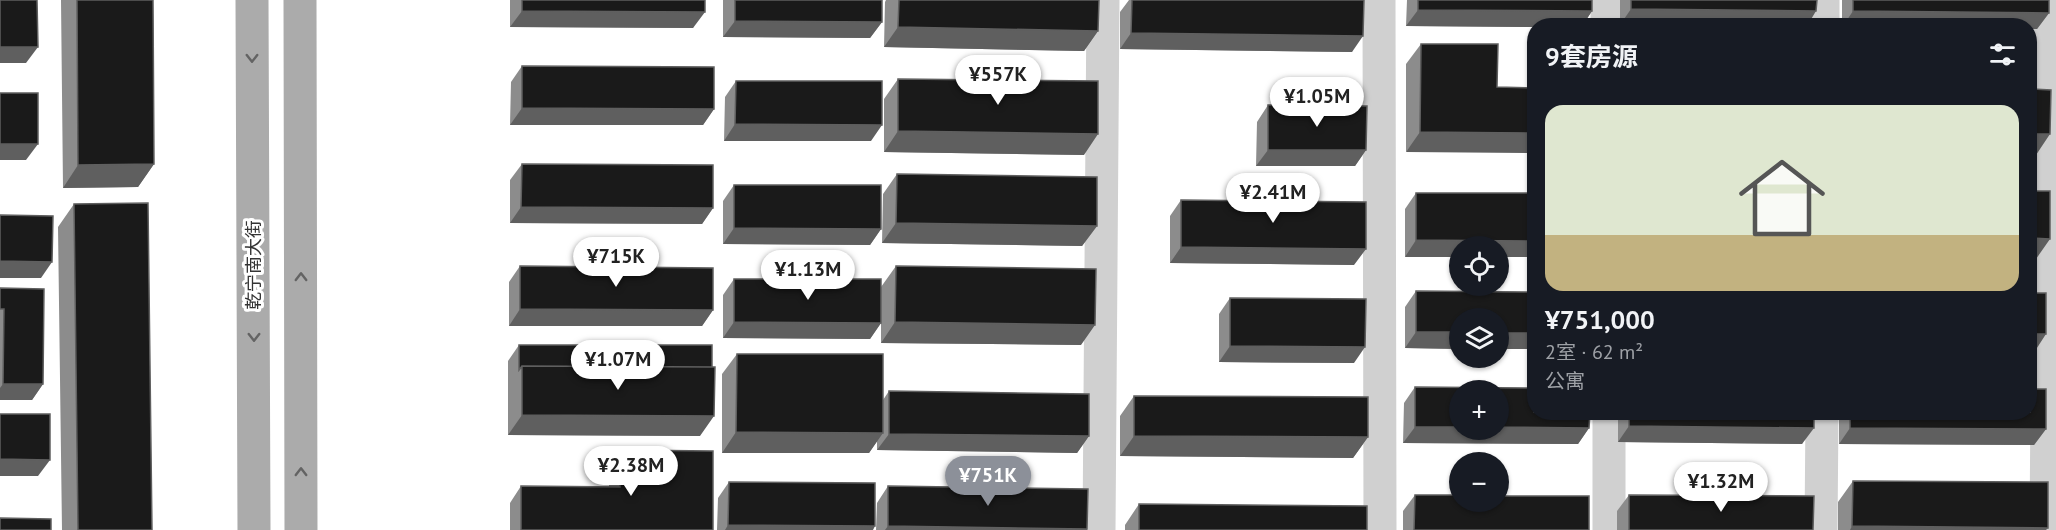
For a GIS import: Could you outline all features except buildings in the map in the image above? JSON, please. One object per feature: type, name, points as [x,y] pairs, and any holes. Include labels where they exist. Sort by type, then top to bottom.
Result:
[{"type":"main road","name":"乾宁南大街","points":[[252,0],[254,530]]},
{"type":"main road","points":[[300,0],[301,530]]},
{"type":"lane","points":[[1099,530],[1103,0]]},
{"type":"lane","points":[[1379,0],[1380,530]]},
{"type":"lane","points":[[1606,0],[1607,18]]},
{"type":"lane","points":[[1823,0],[1823,18]]},
{"type":"lane","points":[[2046,530],[2050,0]]},
{"type":"lane","points":[[1609,420],[1610,530]]},
{"type":"lane","points":[[1821,530],[1822,420]]}]
